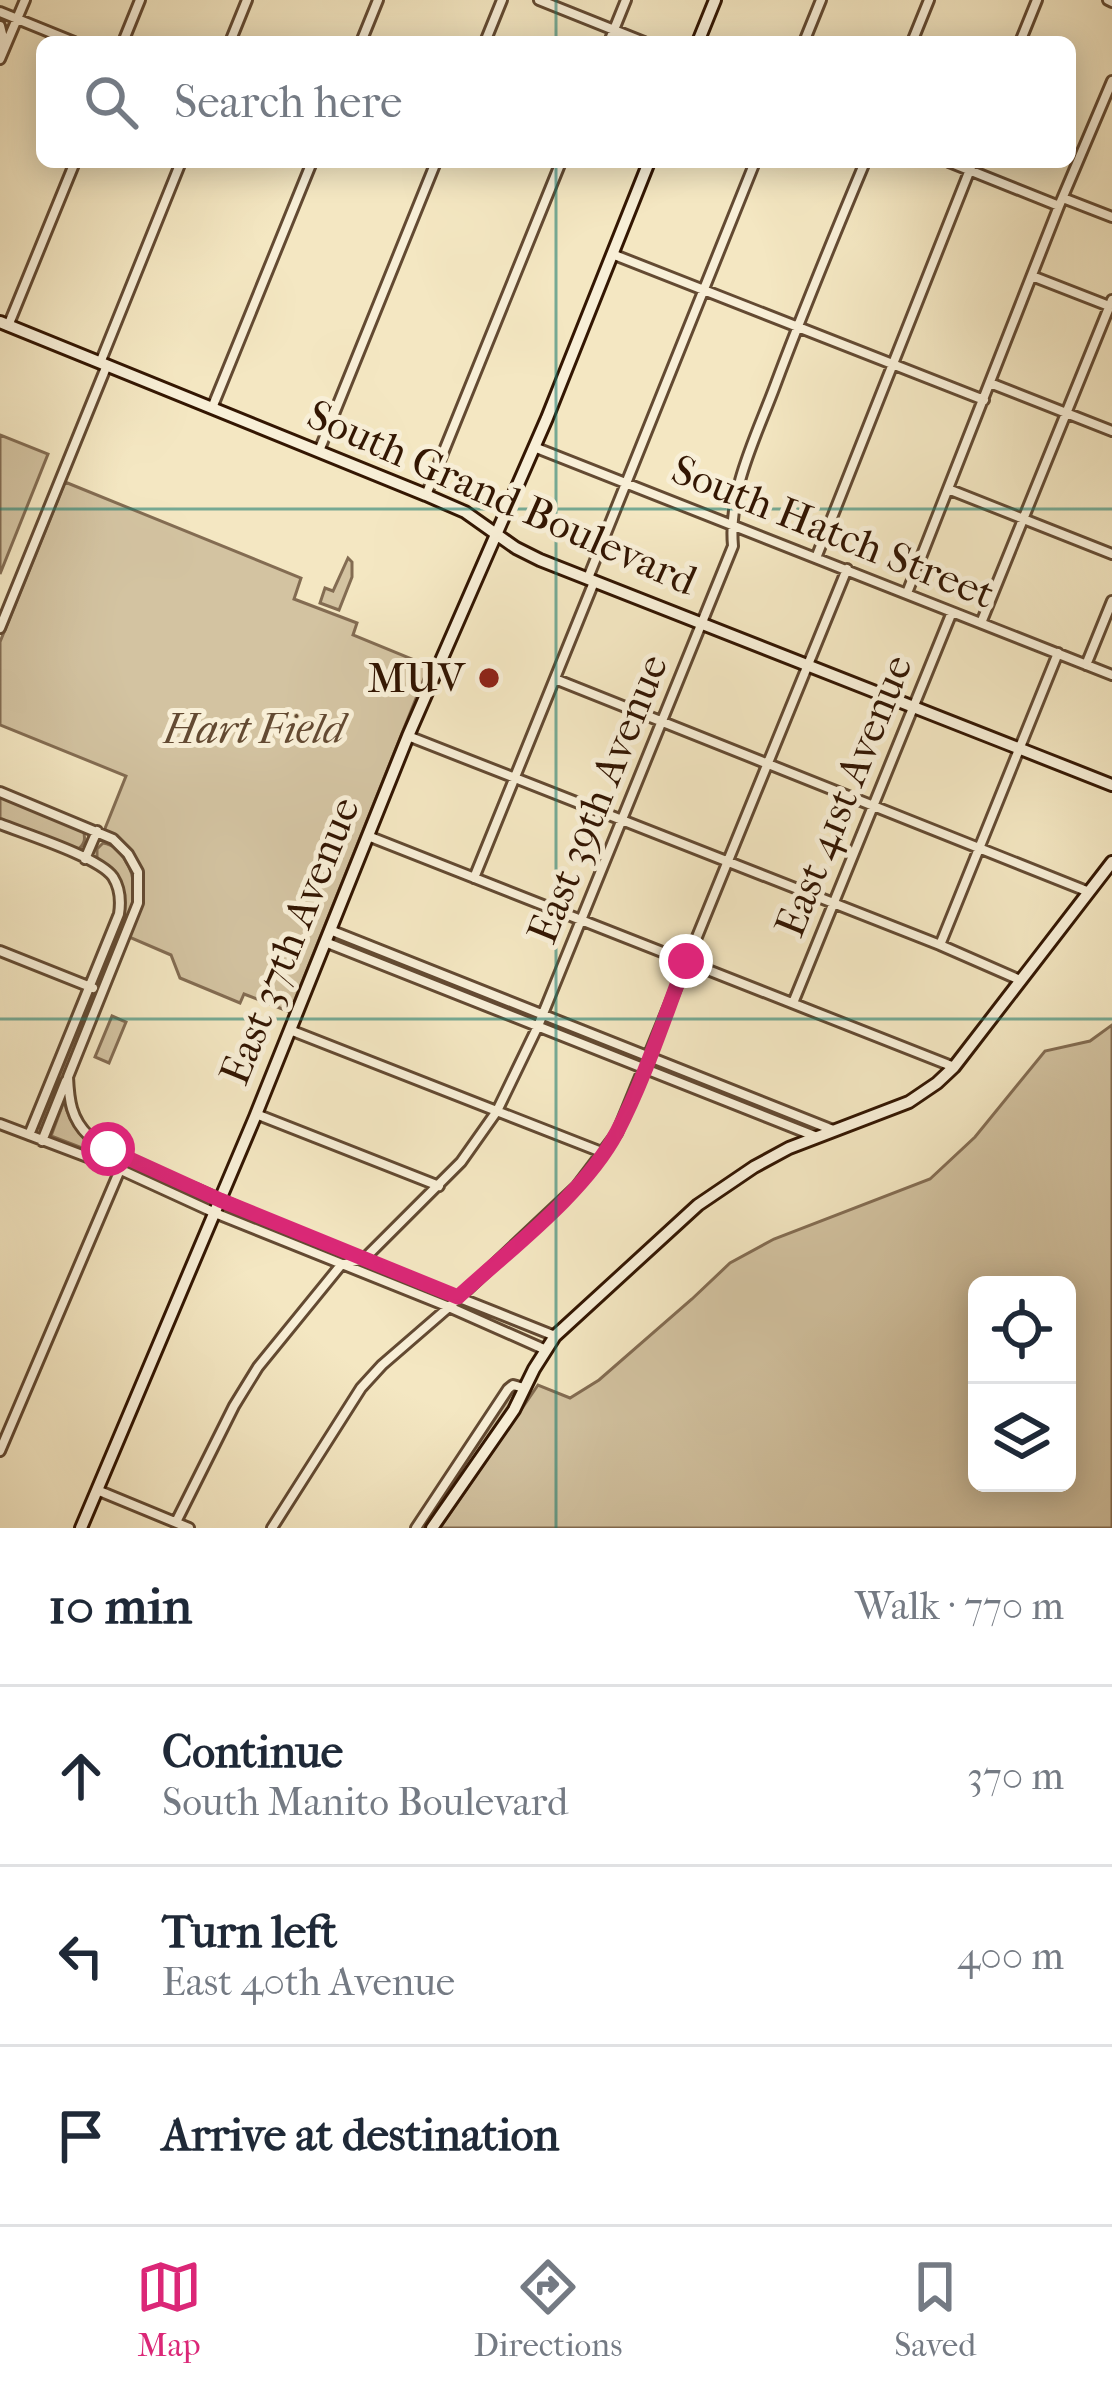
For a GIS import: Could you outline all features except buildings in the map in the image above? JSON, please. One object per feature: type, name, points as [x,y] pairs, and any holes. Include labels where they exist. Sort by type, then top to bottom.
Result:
[{"type":"main road","points":[[700,36],[715,0]]},
{"type":"main road","name":"East 37th Avenue","points":[[81,1528],[647,168]]},
{"type":"main road","name":"South Grand Boulevard","points":[[4,324],[465,512],[540,560],[1112,785]]},
{"type":"main road","points":[[432,1528],[514,1410],[555,1336],[698,1205],[754,1167],[909,1102],[954,1067],[1112,862]]},
{"type":"street","points":[[0,57],[25,0]]},
{"type":"street","points":[[126,36],[140,0]]},
{"type":"street","points":[[232,36],[247,0]]},
{"type":"street","points":[[363,36],[378,0]]},
{"type":"street","points":[[487,36],[502,0]]},
{"type":"street","points":[[538,0],[629,36]]},
{"type":"street","points":[[612,36],[626,0]]},
{"type":"street","points":[[806,36],[821,0]]},
{"type":"street","points":[[914,36],[929,0]]},
{"type":"street","points":[[1022,36],[1037,0]]},
{"type":"street","points":[[0,12],[59,36]]},
{"type":"street","points":[[0,26],[0,57]]},
{"type":"street","points":[[1076,166],[1112,81]]},
{"type":"street","points":[[4,324],[72,168]]},
{"type":"street","points":[[0,628],[179,168]]},
{"type":"street","points":[[212,408],[310,168]]},
{"type":"street","points":[[319,452],[434,168]]},
{"type":"street","points":[[426,495],[559,168]]},
{"type":"street","points":[[474,878],[753,168]]},
{"type":"street","name":"East 39th Avenue","points":[[341,1265],[364,1259],[461,1162],[497,1111],[538,1026],[733,546],[731,524],[740,477],[863,168]]},
{"type":"street","points":[[816,558],[970,168]]},
{"type":"street","points":[[976,168],[1112,217]]},
{"type":"street","points":[[907,593],[1075,168]]},
{"type":"street","points":[[612,254],[984,400]]},
{"type":"street","points":[[981,623],[1111,304],[1032,276]]},
{"type":"street","points":[[990,383],[1112,430]]},
{"type":"street","name":"South Hatch Street","points":[[532,446],[1112,675]]},
{"type":"street","points":[[948,489],[1112,554]]},
{"type":"street","points":[[272,1528],[361,1388],[577,1186],[616,1133],[847,569]]},
{"type":"street","points":[[1086,665],[1112,601]]},
{"type":"street","name":"East 41st Avenue","points":[[793,1003],[952,612]]},
{"type":"street","points":[[940,945],[1058,653]]},
{"type":"street","points":[[555,680],[1089,892]]},
{"type":"street","points":[[408,736],[1021,980]]},
{"type":"street","points":[[0,791],[112,839],[128,854],[140,882],[138,903],[42,1141]]},
{"type":"street","points":[[0,824],[98,864],[112,876],[120,895],[121,907],[91,988],[29,1136]]},
{"type":"street","points":[[85,859],[97,831]]},
{"type":"street","points":[[368,836],[954,1067]]},
{"type":"street","points":[[327,936],[835,1130]]},
{"type":"street","points":[[327,936],[817,1137]]},
{"type":"street","points":[[0,951],[103,992]]},
{"type":"street","points":[[290,1030],[604,1153]]},
{"type":"street","points":[[68,1077],[69,1102],[77,1122],[125,1158],[341,1265],[546,1350]]},
{"type":"street","points":[[256,1114],[440,1186]]},
{"type":"street","points":[[0,1124],[364,1259],[555,1336]]},
{"type":"street","points":[[0,1450],[125,1158]]},
{"type":"street","points":[[176,1522],[258,1366],[341,1265]]},
{"type":"street","points":[[416,1528],[508,1389],[513,1385],[524,1388]]},
{"type":"street","points":[[97,1490],[189,1528]]},
{"type":"green space","points":[[0,435],[48,454],[0,574]]},
{"type":"green space","name":"Hart Field","points":[[65,482],[301,578],[294,599],[357,623],[353,635],[429,666],[290,1012],[244,994],[240,1003],[180,978],[171,955],[129,937],[141,904],[142,878],[131,855],[104,831],[126,776],[0,725],[0,642]]},
{"type":"green space","points":[[348,558],[352,577],[339,610],[320,603],[325,588],[333,591]]},
{"type":"green space","points":[[0,795],[83,829],[83,844],[76,851],[0,820]]},
{"type":"green space","points":[[103,843],[122,856],[134,888],[129,921],[101,981],[98,978],[119,928],[123,900],[120,886],[97,858]]},
{"type":"green space","points":[[340,939],[530,1014],[528,1019],[338,944]]},
{"type":"green space","points":[[90,999],[94,1000],[42,1129],[38,1127]]},
{"type":"green space","points":[[112,1016],[126,1022],[109,1063],[95,1057]]},
{"type":"green space","points":[[1112,1025],[1112,1528],[440,1528],[538,1385],[570,1398],[599,1380],[730,1263],[774,1239],[930,1179],[975,1137],[1045,1051],[1090,1041]]},
{"type":"green space","points":[[658,1064],[798,1120],[796,1125],[656,1070]]},
{"type":"green space","points":[[64,1101],[78,1131],[104,1152],[51,1136]]},
{"type":"green space","points":[[511,1391],[515,1393],[511,1404],[425,1528],[420,1528]]},
{"type":"place","name":"MUV","points":[[489,678]]},
{"type":"route","points":[[108,1149],[458,1297],[577,1186],[604,1153],[626,1111],[686,961]]}]
